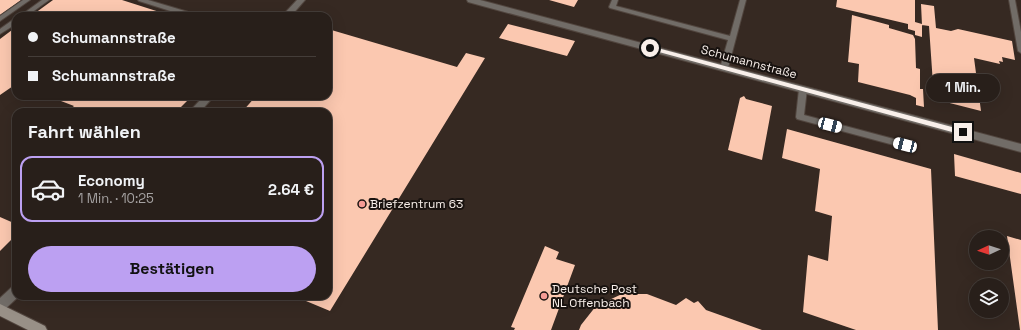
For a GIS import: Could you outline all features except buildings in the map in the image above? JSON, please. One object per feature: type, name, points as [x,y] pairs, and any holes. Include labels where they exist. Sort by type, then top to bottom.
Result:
[{"type":"main road","points":[[0,310],[41,330]]},
{"type":"street","points":[[290,12],[301,0]]},
{"type":"street","name":"Schumannstraße","points":[[471,0],[1021,148]]},
{"type":"street","points":[[198,108],[205,100]]},
{"type":"street","points":[[0,306],[12,295]]},
{"type":"lane","points":[[0,19],[27,0]]},
{"type":"lane","points":[[29,12],[46,0]]},
{"type":"lane","points":[[141,0],[179,12]]},
{"type":"lane","points":[[615,0],[612,7],[732,39]]},
{"type":"lane","points":[[724,68],[743,0]]},
{"type":"lane","points":[[1012,0],[1021,51]]},
{"type":"lane","points":[[0,32],[12,24]]},
{"type":"lane","points":[[803,89],[800,117],[905,145]]},
{"type":"place","name":"Briefzentrum 63","points":[[362,204]]},
{"type":"place","name":"Deutsche Post NL Offenbach","points":[[544,296]]},
{"type":"route","points":[[650,48],[963,132]]}]
